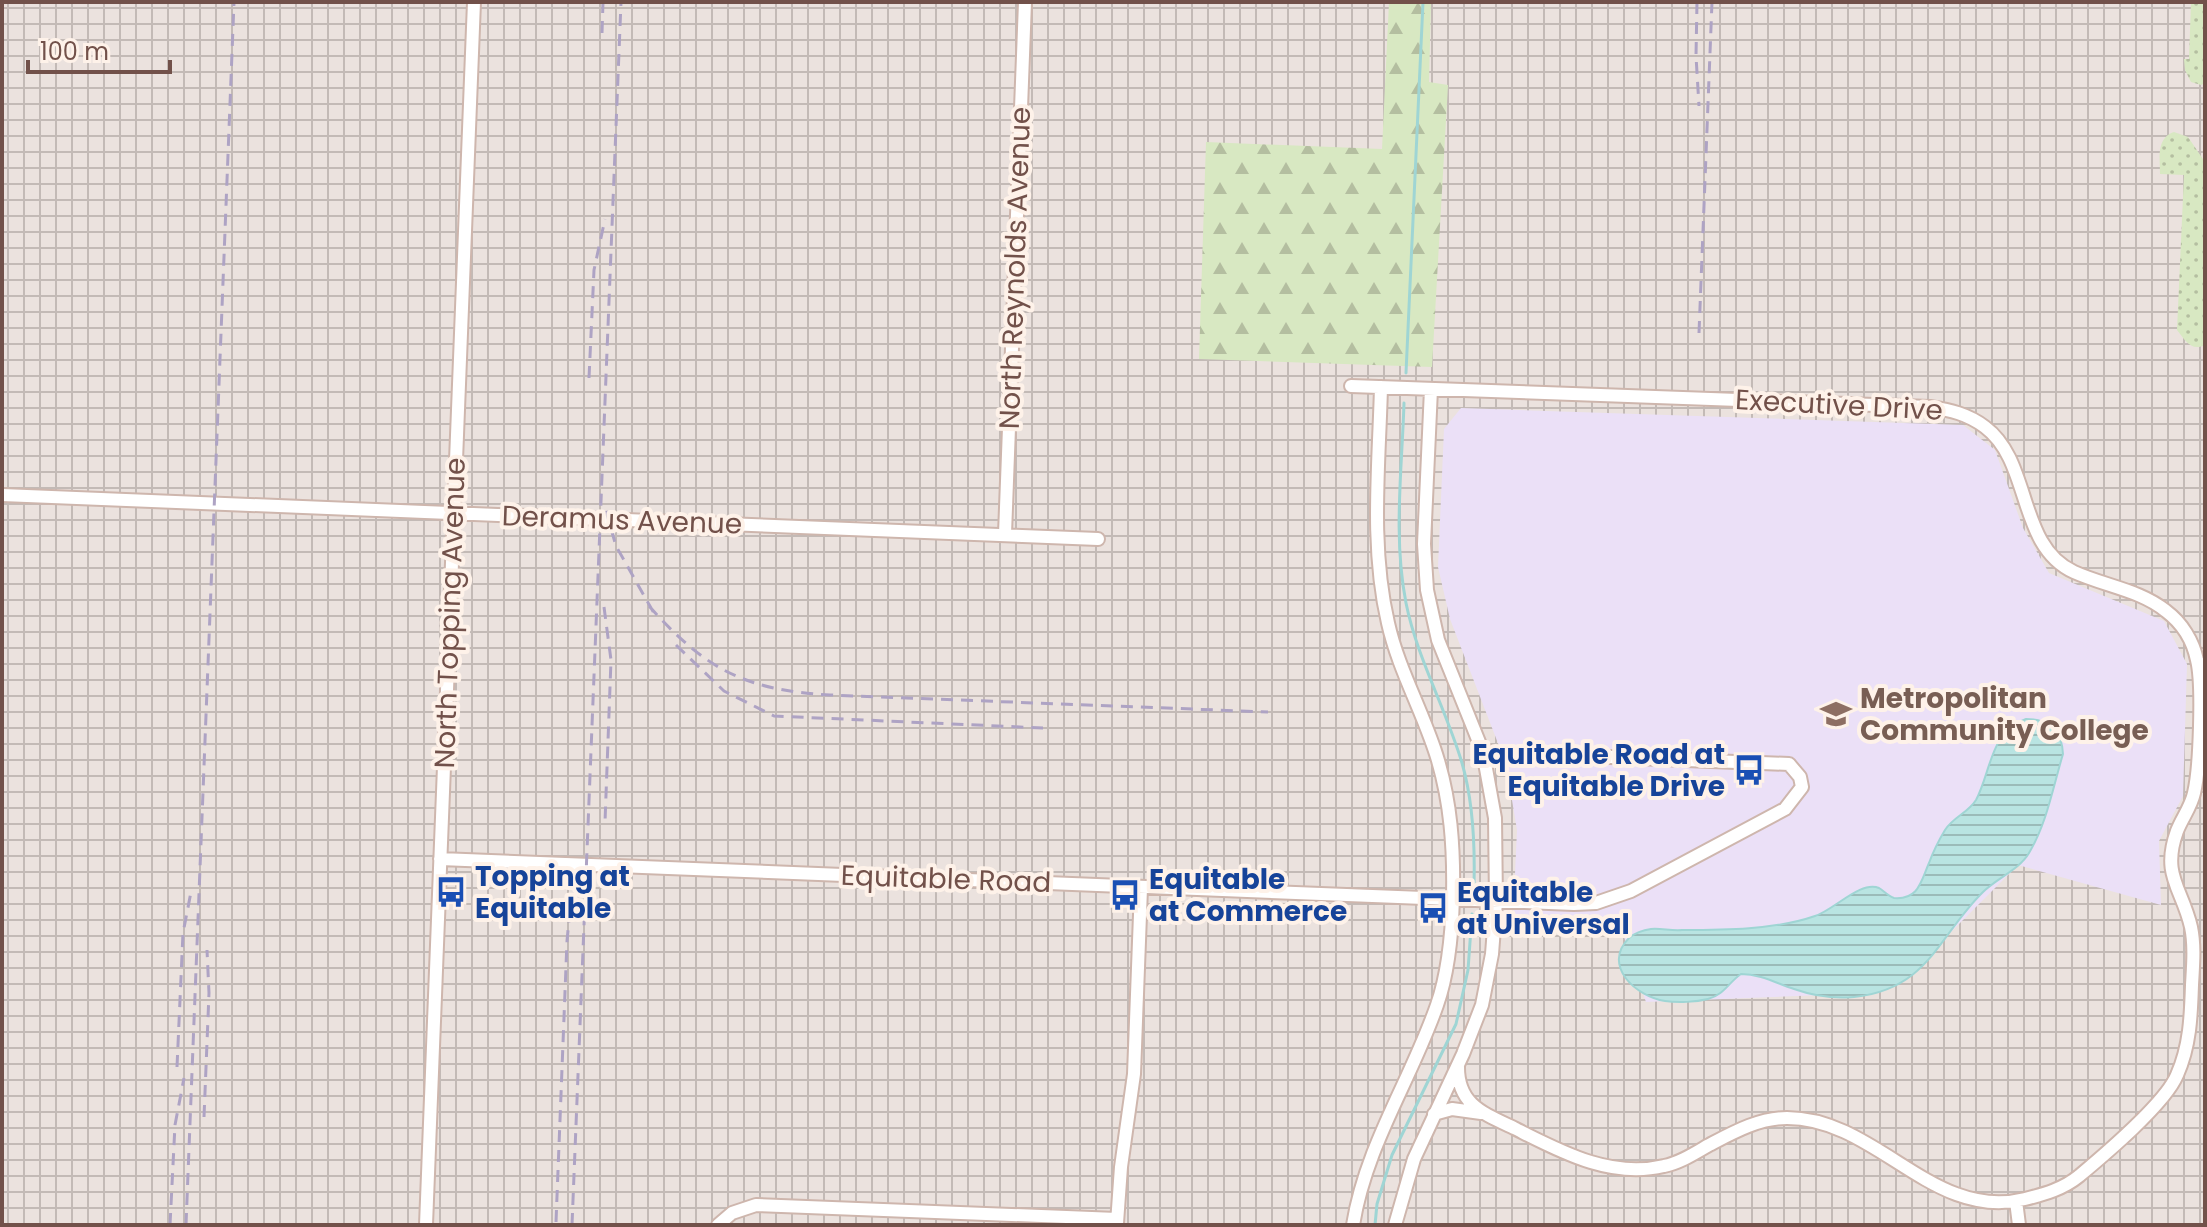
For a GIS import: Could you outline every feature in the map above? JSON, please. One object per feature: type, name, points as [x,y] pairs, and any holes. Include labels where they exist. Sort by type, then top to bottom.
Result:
[{"type":"street","name":"North Topping Avenue","points":[[426,1225],[474,2]]},
{"type":"street","name":"North Reynolds Avenue","points":[[1005,534],[1025,2]]},
{"type":"street","name":"Executive Drive","points":[[1351,386],[1930,407],[1958,412],[1983,426],[2005,449],[2039,535],[2051,555],[2074,572],[2128,591],[2160,607],[2182,627],[2191,642],[2199,676],[2196,781],[2190,807],[2178,829],[2171,861],[2176,889],[2190,924],[2193,941],[2190,1034],[2176,1079],[2159,1103],[2066,1186],[2016,1201],[1970,1200],[1942,1190],[1847,1131],[1822,1122],[1797,1119],[1767,1120],[1746,1127],[1679,1162],[1648,1169],[1623,1169],[1588,1162],[1488,1115]]},
{"type":"street","points":[[1353,1225],[1365,1169],[1438,1005],[1450,951],[1453,900],[1453,836],[1445,785],[1389,627],[1381,588],[1377,533],[1381,387]]},
{"type":"street","points":[[1395,1225],[1405,1181],[1475,1026],[1487,984],[1496,902],[1495,818],[1483,752],[1438,640],[1427,590],[1424,544],[1431,389]]},
{"type":"street","name":"Deramus Avenue","points":[[2,495],[1098,539]]},
{"type":"street","name":"Equitable Road","points":[[440,859],[1574,904],[1614,898],[1785,809],[1802,787],[1800,777],[1789,764],[1483,752]]},
{"type":"street","points":[[718,1225],[732,1213],[756,1205],[1117,1222],[1134,1074],[1141,888]]},
{"type":"street","points":[[1458,1065],[1462,1092],[1473,1105],[1488,1115]]},
{"type":"street","points":[[1434,1114],[1461,1109],[1488,1115]]},
{"type":"street","points":[[2016,1201],[2019,1225]]},
{"type":"shaded area","points":[[2,2],[2205,2],[2203,1225],[2,1225]]},
{"type":"shaded area","name":"Metropolitan Community College","points":[[1461,408],[1963,425],[1995,450],[2023,528],[2049,573],[2164,621],[2187,664],[2183,796],[2159,841],[2161,905],[2018,865],[1912,971],[1850,994],[1646,1002],[1618,919],[1513,918],[1517,830],[1506,764],[1450,619],[1438,567],[1444,429]]},
{"type":"green space","points":[[1389,2],[1431,2],[1429,82],[1448,85],[1432,367],[1199,359],[1206,142],[1382,149]]},
{"type":"green space","points":[[2191,2],[2205,2],[2205,83],[2201,85],[2191,82],[2185,70],[2184,59],[2189,59]]},
{"type":"green space","points":[[2174,132],[2188,137],[2205,162],[2205,345],[2200,347],[2189,344],[2177,330],[2184,175],[2160,174],[2160,149],[2164,139]]},
{"type":"water","points":[[2026,719],[2041,721],[2053,728],[2060,739],[2063,754],[2035,841],[2025,859],[1983,892],[1916,972],[1879,992],[1854,997],[1816,995],[1761,977],[1741,974],[1714,997],[1676,1002],[1654,998],[1634,987],[1626,978],[1619,959],[1621,949],[1629,938],[1642,931],[1766,927],[1815,916],[1864,888],[1879,888],[1894,898],[1914,893],[1945,830],[1976,800],[1998,743],[2014,725]]},
{"type":"waterway","points":[[1406,373],[1423,2]]},
{"type":"waterway","points":[[1404,403],[1399,503],[1402,578],[1417,644],[1466,778],[1472,823],[1474,884]]},
{"type":"waterway","points":[[1375,1225],[1377,1204],[1392,1155],[1456,1024],[1468,970],[1472,914]]},
{"type":"railway","points":[[186,1225],[234,2]]},
{"type":"railway","points":[[602,33],[603,2]]},
{"type":"railway","points":[[572,1225],[621,2]]},
{"type":"railway","points":[[1697,2],[1699,106]]},
{"type":"railway","points":[[1699,333],[1712,2]]},
{"type":"railway","points":[[589,378],[594,270],[605,219]]},
{"type":"railway","points":[[606,511],[616,546],[655,615]]},
{"type":"railway","points":[[649,606],[689,646],[709,661],[750,682],[774,688],[830,695],[1268,712]]},
{"type":"railway","points":[[604,607],[611,660],[605,822]]},
{"type":"railway","points":[[676,645],[724,691],[774,716],[1043,728]]},
{"type":"railway","points":[[556,1222],[567,941],[578,879]]},
{"type":"railway","points":[[177,1067],[183,933],[191,892]]},
{"type":"railway","points":[[204,1117],[209,993],[207,950]]},
{"type":"railway","points":[[170,1225],[175,1125],[184,1078]]},
{"type":"place","name":"Metropolitan Community College","points":[[1836,714]]},
{"type":"place","name":"Equitable Road at Equitable Drive","points":[[1749,770]]},
{"type":"place","name":"Topping at Equitable","points":[[451,892]]},
{"type":"place","name":"Equitable at Commerce","points":[[1125,895]]},
{"type":"place","name":"Equitable at Universal","points":[[1433,908]]}]
